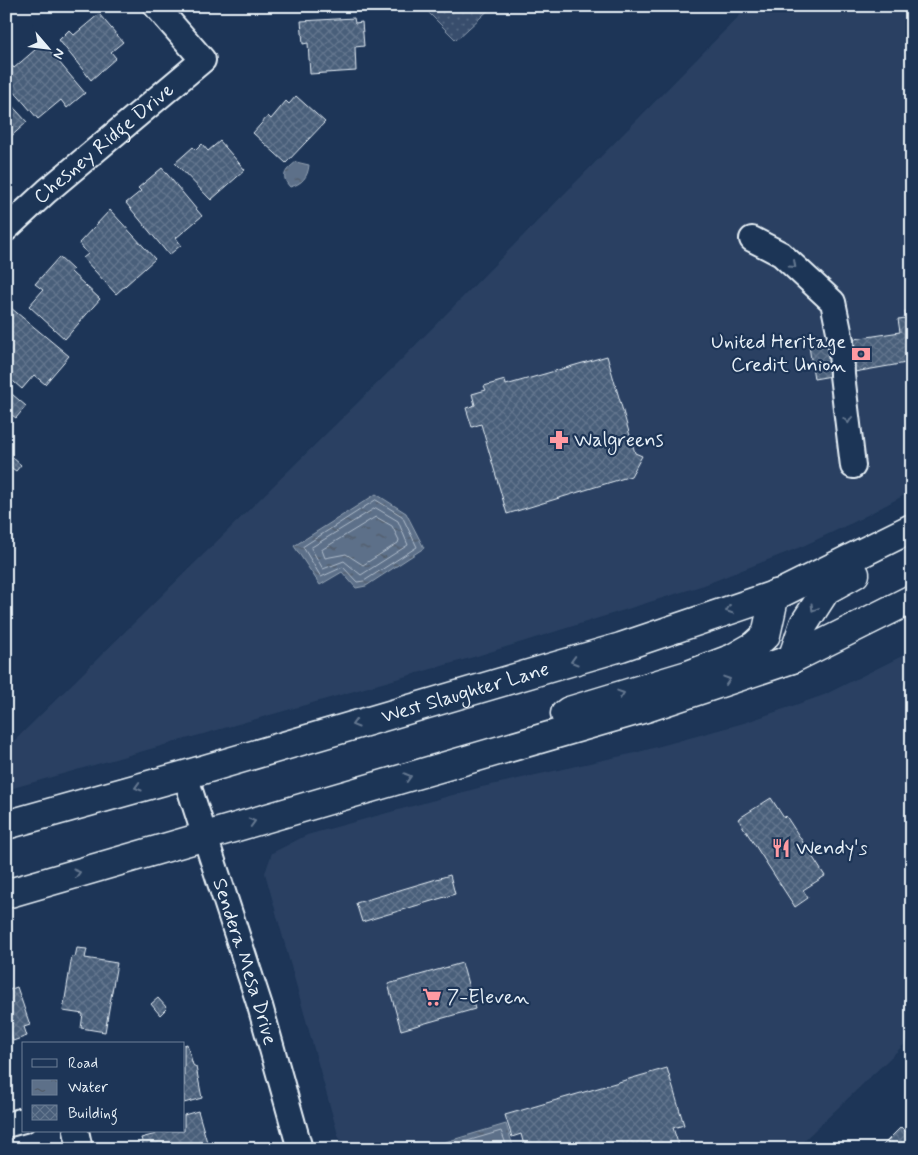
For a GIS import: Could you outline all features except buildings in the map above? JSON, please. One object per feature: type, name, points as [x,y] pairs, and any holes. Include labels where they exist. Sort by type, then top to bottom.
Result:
[{"type":"main road","name":"West Slaughter Lane","points":[[6,825],[185,775],[621,647],[783,592],[912,528]]},
{"type":"main road","points":[[792,659],[804,624],[826,590],[912,545]]},
{"type":"main road","points":[[533,740],[569,711],[688,675],[733,658],[754,646],[766,635],[775,594]]},
{"type":"main road","points":[[6,894],[649,707],[792,659],[912,599]]},
{"type":"street","name":"Chesney Ridge Drive","points":[[6,229],[203,60],[156,6]]},
{"type":"street","points":[[752,239],[780,254],[833,302],[841,341],[842,375],[853,466]]},
{"type":"street","name":"Sendera Mesa Drive","points":[[185,775],[260,1006],[300,1149]]},
{"type":"street","points":[[6,1125],[22,1121]]},
{"type":"street","points":[[76,1132],[80,1149]]},
{"type":"shaded area","points":[[422,6],[493,6],[456,40]]},
{"type":"shaded area","points":[[749,6],[912,6],[912,491],[856,521],[803,546],[704,585],[477,656],[6,790],[6,749],[398,363]]},
{"type":"shaded area","points":[[912,651],[912,1037],[795,1149],[342,1149],[265,873],[272,853],[307,835],[482,787],[635,753],[744,723],[824,695]]},
{"type":"water","points":[[296,162],[309,165],[304,179],[290,187],[285,176],[287,170]]},
{"type":"water","points":[[376,494],[406,513],[424,548],[366,586],[356,588],[342,572],[320,585],[294,546]]},
{"type":"water","points":[[506,1124],[514,1149],[422,1149]]},
{"type":"place","name":"United Heritage Credit Union","points":[[861,354]]},
{"type":"place","name":"Walgreens","points":[[559,440]]},
{"type":"place","name":"Wendy's","points":[[781,848]]},
{"type":"place","name":"7-Eleven","points":[[432,997]]}]
